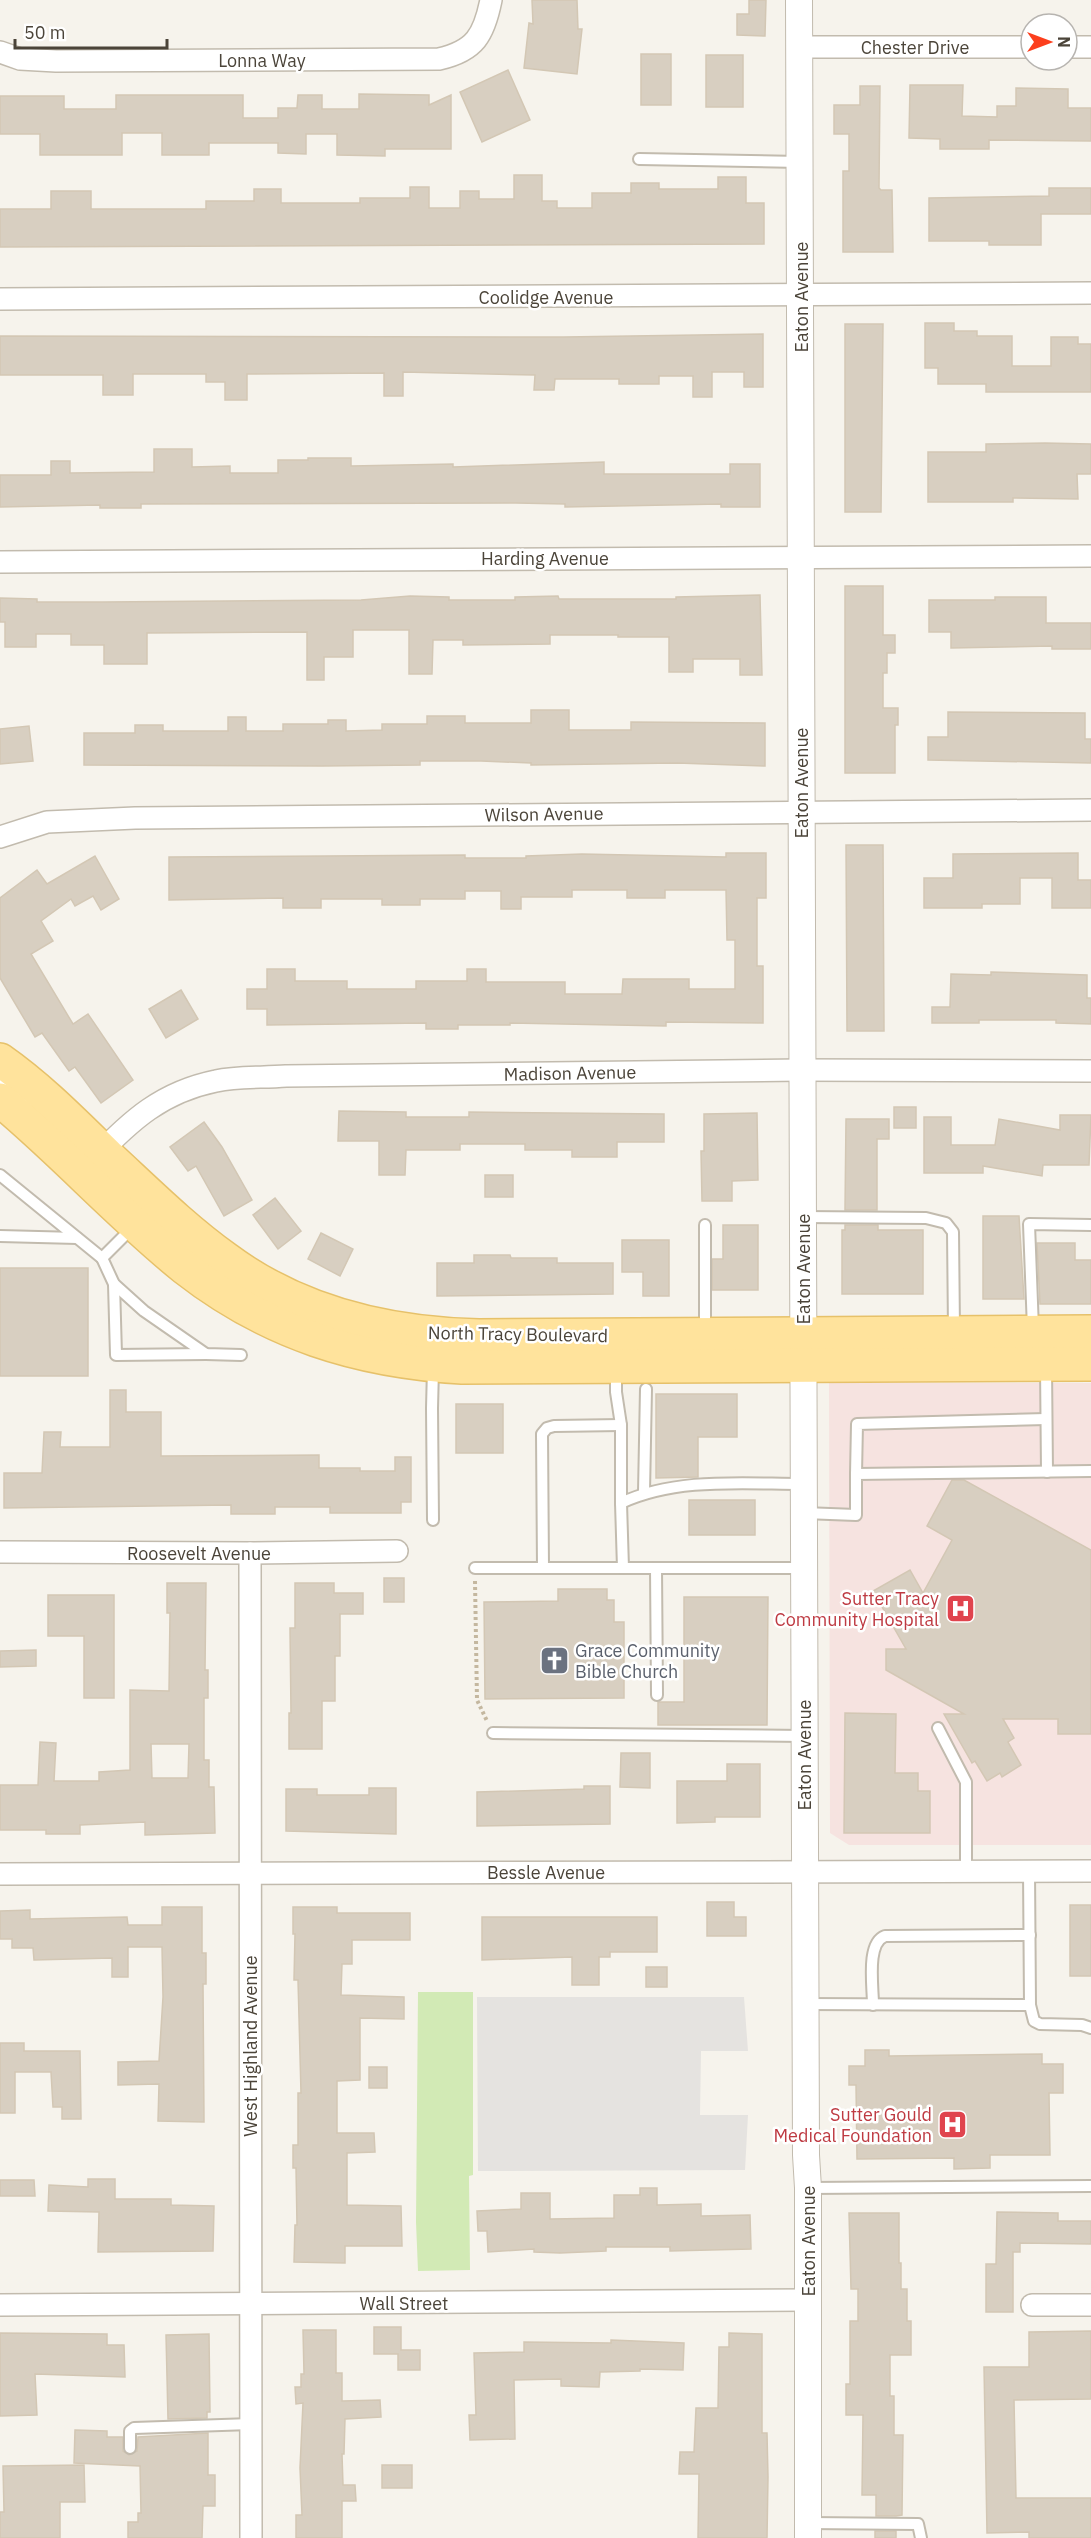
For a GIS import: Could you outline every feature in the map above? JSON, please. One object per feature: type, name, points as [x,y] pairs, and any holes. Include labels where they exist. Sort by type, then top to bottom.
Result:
[{"type":"main road","name":"North Tracy Boulevard","points":[[0,1060],[48,1099],[135,1224],[204,1282],[274,1323],[315,1340],[362,1355],[705,1335],[803,1350],[1046,1364],[1091,1364]]},
{"type":"main road","name":"North Tracy Boulevard","points":[[0,1100],[92,1162],[205,1244],[268,1285],[302,1302],[347,1318],[395,1329],[435,1350],[616,1367],[954,1334],[1091,1332]]},
{"type":"street","name":"Lonna Way","points":[[0,52],[20,59],[56,61],[439,59],[458,55],[473,45],[486,24],[491,0]]},
{"type":"street","name":"Eaton Avenue","points":[[799,0],[801,1070],[808,2530]]},
{"type":"street","name":"Chester Drive","points":[[799,47],[1019,47]]},
{"type":"street","name":"Coolidge Avenue","points":[[0,299],[1091,293]]},
{"type":"street","name":"Harding Avenue","points":[[0,562],[1091,556]]},
{"type":"street","name":"Wilson Avenue","points":[[0,837],[47,822],[135,818],[1091,810]]},
{"type":"street","name":"Madison Avenue","points":[[92,1162],[124,1127],[154,1104],[192,1088],[218,1081],[286,1076],[801,1070],[1091,1071]]},
{"type":"street","points":[[0,1081],[16,1090],[48,1099]]},
{"type":"street","name":"Roosevelt Avenue","points":[[0,1552],[250,1554],[397,1551]]},
{"type":"street","name":"West Highland Avenue","points":[[250,1554],[251,2538]]},
{"type":"street","name":"Bessle Avenue","points":[[0,1874],[1091,1870]]},
{"type":"street","name":"Wall Street","points":[[0,2305],[808,2300]]},
{"type":"street","points":[[1032,2305],[1091,2305]]},
{"type":"lane","points":[[639,159],[800,162]]},
{"type":"lane","points":[[0,1175],[102,1258],[114,1284],[116,1355],[241,1355]]},
{"type":"lane","points":[[803,1217],[926,1218],[946,1223],[953,1232],[954,1334]]},
{"type":"lane","points":[[102,1258],[135,1224]]},
{"type":"lane","points":[[1034,1333],[1029,1224],[1091,1225]]},
{"type":"lane","points":[[705,1225],[705,1335]]},
{"type":"lane","points":[[0,1236],[77,1238]]},
{"type":"lane","points":[[114,1284],[144,1311],[206,1354]]},
{"type":"lane","points":[[433,1520],[432,1408],[435,1350]]},
{"type":"lane","points":[[1046,1364],[1047,1472]]},
{"type":"lane","points":[[616,1367],[616,1392],[621,1425],[623,1568]]},
{"type":"lane","points":[[644,1492],[646,1389]]},
{"type":"lane","points":[[804,1513],[856,1515],[857,1424],[1046,1419]]},
{"type":"lane","points":[[543,1567],[542,1434],[554,1425],[621,1425]]},
{"type":"lane","points":[[856,1474],[1091,1471]]},
{"type":"lane","points":[[621,1503],[644,1492],[696,1484],[804,1484]]},
{"type":"lane","points":[[475,1568],[803,1568]]},
{"type":"lane","points":[[656,1568],[657,1695]]},
{"type":"lane","points":[[938,1728],[966,1782],[966,1871]]},
{"type":"lane","points":[[493,1733],[804,1736]]},
{"type":"lane","points":[[1029,1870],[1030,2005],[1034,2020],[1040,2024],[1082,2025],[1091,2028]]},
{"type":"lane","points":[[873,2005],[873,1947],[878,1939],[885,1936],[1030,1935]]},
{"type":"lane","points":[[805,2004],[1030,2005]]},
{"type":"lane","points":[[808,2188],[1091,2186]]},
{"type":"lane","points":[[130,2448],[130,2431],[135,2428],[251,2424]]},
{"type":"lane","points":[[808,2530],[918,2524],[921,2538]]},
{"type":"path","points":[[475,1568],[477,1700],[493,1733]]},
{"type":"shaded area","name":"Sutter Tracy Community Hospital","points":[[829,1383],[1091,1383],[1091,1845],[849,1845],[830,1833]]},
{"type":"shaded area","points":[[477,1997],[744,1997],[748,2051],[701,2051],[700,2115],[748,2115],[745,2170],[478,2171]]},
{"type":"green space","points":[[418,1992],[473,1992],[473,2175],[469,2176],[470,2270],[418,2271],[416,2222]]},
{"type":"building","points":[[532,0],[577,0],[578,29],[582,29],[577,74],[524,68],[529,23],[533,24]]},
{"type":"building","points":[[749,0],[766,0],[765,36],[737,35],[737,14],[749,14]]},
{"type":"building","points":[[641,54],[671,54],[671,105],[641,105]]},
{"type":"building","points":[[706,55],[743,55],[743,107],[706,107]]},
{"type":"building","points":[[508,70],[530,120],[482,142],[460,92]]},
{"type":"building","points":[[910,85],[963,85],[962,116],[997,117],[997,106],[1016,106],[1016,88],[1068,89],[1068,108],[1091,108],[1091,141],[989,140],[989,149],[940,149],[940,139],[909,138]]},
{"type":"building","points":[[860,86],[880,86],[879,188],[892,190],[893,252],[843,252],[843,171],[849,171],[849,134],[834,134],[834,105],[860,105]]},
{"type":"building","points":[[359,94],[429,95],[429,105],[451,95],[451,149],[385,149],[385,156],[337,155],[337,134],[306,134],[306,154],[278,153],[278,143],[209,143],[209,155],[162,155],[162,133],[122,133],[122,155],[40,155],[40,134],[0,134],[0,96],[64,96],[64,109],[116,109],[116,95],[243,95],[243,118],[278,118],[278,108],[297,108],[298,95],[322,95],[322,109],[359,109]]},
{"type":"building","points":[[514,175],[542,175],[542,201],[557,201],[557,208],[592,208],[592,193],[631,193],[631,183],[659,183],[659,189],[718,189],[718,177],[746,177],[746,203],[764,203],[764,244],[0,247],[0,209],[51,209],[51,191],[91,191],[91,209],[206,209],[206,201],[254,201],[254,189],[281,189],[281,203],[360,203],[360,198],[410,198],[410,187],[429,187],[429,208],[460,208],[460,191],[479,191],[479,199],[514,199]]},
{"type":"building","points":[[1049,188],[1091,188],[1091,214],[1041,214],[1041,245],[989,245],[989,241],[929,241],[929,198],[1049,196]]},
{"type":"building","points":[[925,323],[954,323],[954,331],[977,331],[977,336],[1012,336],[1012,366],[1051,366],[1051,337],[1078,337],[1078,344],[1091,344],[1091,392],[986,392],[986,384],[938,384],[938,368],[925,368]]},
{"type":"building","points":[[845,324],[883,324],[881,512],[845,512]]},
{"type":"building","points":[[763,334],[763,387],[744,387],[744,372],[712,372],[712,397],[693,397],[693,376],[659,376],[659,384],[619,384],[619,379],[555,379],[554,390],[534,390],[535,375],[403,372],[403,396],[384,396],[384,373],[247,374],[247,400],[225,400],[225,382],[206,382],[206,374],[133,374],[133,395],[103,395],[103,375],[0,375],[0,336],[564,337]]},
{"type":"building","points":[[986,444],[1091,444],[1091,474],[1077,474],[1078,499],[1013,498],[1013,502],[928,502],[928,452],[986,452]]},
{"type":"building","points":[[154,449],[192,449],[192,467],[230,466],[230,473],[278,473],[278,460],[308,460],[308,458],[351,458],[351,466],[453,464],[453,467],[604,462],[604,474],[730,474],[730,464],[760,464],[760,507],[721,507],[721,504],[565,507],[565,504],[516,503],[141,504],[141,508],[100,508],[100,505],[0,507],[0,475],[51,475],[51,461],[70,461],[70,473],[154,472]]},
{"type":"building","points":[[845,586],[883,586],[883,635],[895,635],[895,653],[887,653],[887,673],[883,673],[883,708],[898,708],[898,725],[895,725],[895,773],[845,773]]},
{"type":"building","points":[[760,595],[762,675],[740,675],[740,659],[693,659],[693,672],[669,672],[669,637],[618,637],[618,635],[550,635],[550,644],[463,645],[463,640],[433,640],[432,674],[409,674],[409,630],[353,630],[353,657],[324,657],[324,680],[307,680],[307,632],[147,633],[147,664],[104,664],[104,645],[71,645],[71,634],[36,634],[36,647],[5,647],[5,622],[0,622],[0,598],[37,599],[37,602],[103,602],[361,600],[410,596],[449,597],[449,600],[515,600],[515,597],[558,596],[559,599],[676,599],[676,597]]},
{"type":"building","points":[[995,597],[1046,597],[1046,623],[1091,623],[1091,649],[1052,649],[1052,646],[951,648],[951,632],[929,632],[929,600],[995,600]]},
{"type":"building","points":[[531,710],[569,710],[569,730],[631,730],[631,722],[765,723],[765,766],[677,763],[531,765],[531,763],[481,761],[420,761],[420,765],[322,766],[84,765],[84,733],[135,733],[135,725],[163,725],[163,731],[228,731],[228,717],[246,717],[246,731],[283,731],[283,724],[328,724],[328,720],[346,720],[346,731],[382,730],[382,724],[427,724],[427,716],[465,716],[465,723],[531,723]]},
{"type":"building","points":[[948,712],[1085,713],[1085,739],[1091,739],[1091,763],[928,760],[928,737],[948,737]]},
{"type":"building","points":[[29,726],[33,761],[0,764],[0,729]]},
{"type":"building","points":[[846,845],[883,845],[884,1031],[847,1031]]},
{"type":"building","points":[[726,853],[766,853],[766,898],[757,898],[757,966],[763,966],[763,1023],[666,1022],[666,1026],[510,1023],[510,1025],[458,1025],[458,1029],[426,1029],[426,1023],[267,1025],[267,1009],[247,1009],[247,989],[267,989],[267,969],[295,969],[295,981],[347,981],[347,989],[416,989],[416,981],[467,981],[467,969],[486,969],[486,982],[565,982],[565,994],[622,994],[623,979],[689,979],[689,989],[735,989],[735,940],[727,940],[726,890],[665,890],[665,898],[627,898],[627,890],[572,890],[572,897],[521,897],[521,909],[501,909],[501,891],[465,891],[465,899],[420,899],[420,905],[382,905],[382,899],[321,899],[321,908],[283,908],[283,898],[169,900],[169,857],[465,855],[465,858],[526,858],[526,856],[582,854],[726,857]]},
{"type":"building","points":[[1078,853],[1078,880],[1091,880],[1091,908],[1052,908],[1052,878],[1020,878],[1020,904],[982,904],[982,908],[924,908],[924,878],[953,878],[953,854]]},
{"type":"building","points":[[95,856],[119,899],[101,910],[93,896],[75,906],[71,899],[41,921],[53,941],[31,954],[73,1024],[88,1014],[133,1080],[101,1103],[75,1067],[69,1071],[42,1033],[35,1037],[0,978],[0,898],[37,870],[47,884]]},
{"type":"building","points":[[991,972],[1087,975],[1087,998],[1091,998],[1091,1024],[1056,1023],[1056,1020],[979,1020],[979,1023],[932,1023],[932,1007],[950,1007],[951,974],[991,975]]},
{"type":"building","points":[[181,990],[198,1019],[166,1038],[149,1009]]},
{"type":"building","points":[[894,1107],[916,1107],[916,1128],[894,1128]]},
{"type":"building","points":[[339,1111],[406,1112],[406,1117],[469,1117],[469,1112],[664,1114],[664,1142],[617,1142],[617,1157],[572,1157],[572,1150],[525,1150],[525,1144],[460,1144],[460,1150],[406,1150],[405,1175],[379,1175],[379,1141],[338,1141]]},
{"type":"building","points":[[757,1113],[758,1180],[732,1181],[732,1201],[702,1201],[701,1151],[704,1151],[704,1114]]},
{"type":"building","points":[[1060,1115],[1091,1115],[1089,1165],[1043,1165],[1042,1176],[983,1166],[983,1173],[924,1173],[924,1117],[951,1117],[951,1145],[995,1145],[999,1119],[1060,1130]]},
{"type":"building","points":[[846,1119],[889,1119],[889,1139],[877,1139],[877,1210],[845,1210]]},
{"type":"building","points":[[204,1122],[222,1147],[252,1200],[224,1216],[196,1166],[188,1171],[170,1147]]},
{"type":"building","points":[[485,1175],[513,1175],[513,1197],[485,1197]]},
{"type":"building","points":[[275,1198],[301,1231],[278,1249],[253,1215]]},
{"type":"building","points":[[983,1216],[1019,1216],[1024,1299],[983,1299]]},
{"type":"building","points":[[723,1225],[758,1225],[758,1290],[712,1290],[712,1259],[723,1259]]},
{"type":"building","points":[[845,1225],[878,1225],[878,1230],[923,1230],[923,1294],[842,1294],[842,1230],[845,1230]]},
{"type":"building","points":[[321,1233],[353,1249],[340,1276],[308,1259]]},
{"type":"building","points":[[622,1240],[669,1240],[669,1296],[643,1296],[643,1272],[622,1272]]},
{"type":"building","points":[[1037,1243],[1075,1243],[1075,1260],[1091,1260],[1091,1304],[1040,1304]]},
{"type":"building","points":[[474,1255],[557,1258],[557,1263],[613,1263],[613,1294],[437,1296],[437,1263],[474,1263]]},
{"type":"building","points":[[0,1268],[88,1268],[88,1376],[0,1376]]},
{"type":"building","points":[[110,1390],[126,1390],[126,1412],[161,1412],[161,1456],[319,1455],[319,1468],[360,1468],[360,1471],[395,1471],[395,1457],[411,1457],[411,1502],[401,1502],[401,1513],[330,1513],[330,1507],[275,1507],[275,1514],[231,1514],[231,1505],[4,1508],[4,1473],[42,1473],[44,1432],[61,1432],[60,1447],[110,1447]]},
{"type":"building","points":[[656,1394],[737,1394],[737,1437],[698,1437],[698,1477],[656,1478]]},
{"type":"building","points":[[456,1404],[503,1404],[503,1453],[456,1453]]},
{"type":"building","points":[[952,1480],[964,1480],[1091,1550],[1091,1734],[1058,1734],[1058,1719],[1003,1719],[1014,1738],[1008,1742],[1021,1765],[1002,1777],[1000,1773],[987,1781],[975,1761],[972,1763],[944,1714],[964,1714],[886,1670],[886,1649],[906,1649],[873,1591],[910,1570],[923,1593],[952,1540],[927,1526]]},
{"type":"building","points":[[689,1500],[755,1500],[755,1535],[689,1535]]},
{"type":"building","points":[[384,1578],[404,1578],[404,1602],[384,1602]]},
{"type":"building","points":[[167,1583],[206,1583],[205,1670],[208,1670],[208,1698],[204,1698],[204,1760],[209,1760],[209,1787],[214,1787],[215,1833],[145,1835],[145,1822],[80,1825],[80,1834],[46,1834],[46,1830],[0,1830],[0,1785],[38,1785],[40,1742],[56,1743],[54,1781],[99,1781],[99,1772],[130,1770],[130,1690],[169,1691],[170,1613],[167,1613]],"holes":[[[151,1744],[189,1744],[188,1778],[152,1778]]]},
{"type":"building","points":[[295,1583],[334,1583],[334,1593],[363,1593],[363,1614],[340,1614],[340,1656],[335,1656],[335,1701],[322,1701],[322,1749],[289,1749],[290,1628],[295,1628]]},
{"type":"building","name":"Grace Community Bible Church","points":[[558,1589],[607,1589],[607,1600],[614,1600],[614,1622],[624,1622],[624,1698],[485,1699],[484,1602],[558,1601]]},
{"type":"building","points":[[48,1595],[114,1595],[114,1698],[84,1698],[84,1636],[48,1636]]},
{"type":"building","points":[[684,1597],[768,1597],[767,1725],[658,1725],[658,1702],[684,1702]]},
{"type":"building","points":[[36,1650],[36,1666],[0,1667],[0,1651]]},
{"type":"building","points":[[845,1713],[896,1714],[895,1773],[918,1773],[918,1791],[930,1791],[930,1833],[844,1833]]},
{"type":"building","points":[[621,1753],[650,1753],[650,1788],[620,1787]]},
{"type":"building","points":[[727,1764],[760,1764],[760,1817],[715,1817],[715,1822],[677,1823],[677,1781],[727,1781]]},
{"type":"building","points":[[584,1786],[610,1786],[610,1824],[477,1826],[477,1792],[584,1789]]},
{"type":"building","points":[[369,1788],[396,1788],[396,1834],[286,1831],[286,1789],[317,1789],[317,1795],[369,1795]]},
{"type":"building","points":[[707,1902],[734,1902],[734,1917],[746,1917],[746,1936],[707,1936]]},
{"type":"building","points":[[1070,1905],[1091,1905],[1091,1976],[1070,1976]]},
{"type":"building","points":[[162,1907],[202,1907],[202,1953],[206,1953],[206,1984],[203,1984],[204,2122],[158,2121],[159,2084],[118,2085],[118,2062],[159,2061],[163,1997],[162,1947],[128,1947],[128,1977],[112,1977],[112,1958],[34,1960],[33,1948],[12,1948],[12,1939],[0,1939],[0,1911],[30,1910],[30,1919],[127,1917],[128,1925],[162,1925]]},
{"type":"building","points":[[293,1907],[337,1907],[337,1913],[410,1913],[410,1940],[352,1940],[352,1964],[342,1964],[341,1995],[404,1997],[404,2019],[360,2018],[360,2080],[337,2081],[337,2133],[374,2133],[375,2152],[347,2153],[347,2205],[401,2206],[402,2246],[345,2246],[345,2263],[294,2262],[295,2225],[297,2225],[296,2168],[293,2168],[293,2145],[298,2145],[298,2093],[301,2093],[298,1980],[294,1980]]},
{"type":"building","points":[[482,1917],[657,1917],[657,1952],[610,1952],[610,1957],[599,1957],[599,1985],[572,1985],[572,1957],[482,1960]]},
{"type":"building","points":[[646,1967],[667,1967],[667,1987],[646,1987]]},
{"type":"building","points":[[0,2043],[24,2043],[24,2051],[80,2051],[81,2119],[62,2119],[62,2107],[53,2107],[51,2072],[15,2072],[15,2113],[0,2113]]},
{"type":"building","name":"Sutter Gould Medical Foundation","points":[[865,2050],[889,2050],[889,2056],[1042,2054],[1042,2064],[1063,2064],[1063,2093],[1049,2093],[1050,2155],[990,2155],[990,2168],[954,2169],[954,2158],[857,2159],[856,2085],[849,2085],[849,2066],[865,2066]]},
{"type":"building","points":[[369,2067],[387,2067],[387,2088],[369,2088]]},
{"type":"building","points":[[88,2179],[115,2179],[115,2199],[171,2199],[171,2205],[214,2206],[213,2251],[98,2252],[99,2212],[48,2211],[49,2185],[88,2187]]},
{"type":"building","points":[[0,2180],[34,2180],[35,2196],[0,2196]]},
{"type":"building","points":[[640,2188],[657,2188],[657,2205],[701,2204],[701,2216],[750,2215],[751,2249],[670,2251],[670,2247],[606,2247],[606,2251],[560,2253],[534,2252],[534,2249],[488,2252],[487,2231],[478,2231],[477,2211],[521,2209],[521,2193],[550,2193],[550,2219],[614,2218],[614,2195],[640,2195]]},
{"type":"building","points":[[997,2212],[1058,2213],[1058,2221],[1091,2221],[1091,2244],[1020,2243],[1020,2252],[1013,2252],[1013,2312],[986,2312],[986,2264],[996,2264]]},
{"type":"building","points":[[849,2213],[899,2213],[901,2289],[907,2289],[907,2321],[911,2321],[911,2355],[890,2355],[890,2396],[894,2396],[894,2435],[903,2435],[902,2515],[896,2516],[876,2516],[876,2495],[862,2495],[863,2415],[846,2415],[846,2384],[850,2384],[850,2321],[858,2321],[858,2289],[851,2289]]},
{"type":"building","points":[[374,2327],[401,2327],[401,2350],[420,2350],[420,2370],[398,2370],[398,2354],[374,2354]]},
{"type":"building","points":[[303,2330],[336,2330],[336,2373],[342,2373],[342,2401],[380,2400],[381,2417],[345,2419],[344,2454],[342,2454],[343,2485],[355,2485],[356,2501],[342,2501],[342,2538],[296,2538],[296,2515],[302,2515],[300,2468],[303,2403],[296,2404],[295,2387],[301,2387],[301,2374],[304,2374]]},
{"type":"building","points":[[1091,2331],[1091,2399],[1014,2400],[1016,2498],[1091,2498],[1091,2538],[1029,2538],[1029,2532],[987,2533],[984,2367],[1029,2367],[1029,2332]]},
{"type":"building","points":[[0,2333],[107,2334],[107,2345],[124,2345],[125,2377],[35,2374],[37,2415],[0,2416]]},
{"type":"building","points":[[729,2333],[762,2334],[762,2433],[767,2433],[767,2538],[698,2538],[699,2474],[679,2474],[680,2452],[694,2452],[696,2408],[718,2408],[719,2347],[729,2347]]},
{"type":"building","points":[[209,2334],[210,2412],[207,2412],[207,2418],[168,2419],[166,2335]]},
{"type":"building","points":[[611,2340],[684,2343],[683,2370],[640,2369],[640,2371],[600,2372],[599,2387],[561,2386],[561,2379],[514,2380],[515,2439],[470,2440],[469,2415],[476,2415],[474,2353],[524,2352],[524,2342],[611,2343]]},
{"type":"building","points":[[75,2430],[107,2431],[107,2437],[123,2437],[123,2451],[129,2455],[137,2451],[138,2437],[208,2433],[208,2475],[215,2475],[215,2506],[203,2506],[202,2538],[128,2538],[128,2522],[138,2522],[138,2513],[141,2513],[140,2466],[74,2463]]},
{"type":"building","points":[[84,2465],[85,2502],[60,2502],[60,2538],[0,2538],[0,2512],[4,2512],[3,2466]]},
{"type":"building","points":[[382,2465],[412,2465],[412,2488],[382,2488]]},
{"type":"building","points":[[875,2531],[896,2531],[896,2538],[875,2538]]},
{"type":"place","name":"Sutter Tracy Community Hospital","points":[[960,1608]]},
{"type":"place","name":"Grace Community Bible Church","points":[[554,1660]]},
{"type":"place","name":"Sutter Gould Medical Foundation","points":[[953,2124]]}]
